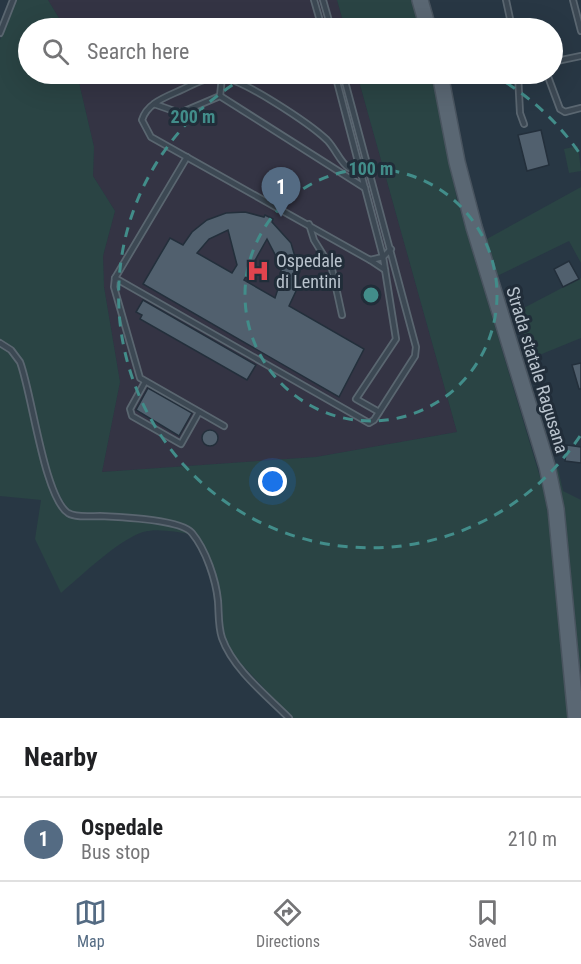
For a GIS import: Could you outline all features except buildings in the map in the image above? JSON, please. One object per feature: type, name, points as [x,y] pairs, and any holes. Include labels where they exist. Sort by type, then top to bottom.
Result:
[{"type":"main road","points":[[420,0],[426,18]]},
{"type":"main road","points":[[430,0],[433,18]]},
{"type":"main road","name":"Strada statale Ragusana","points":[[442,84],[457,162],[474,227],[547,466],[556,509],[576,718]]},
{"type":"lane","points":[[0,33],[13,0]]},
{"type":"lane","points":[[315,0],[320,18]]},
{"type":"lane","points":[[323,0],[328,18]]},
{"type":"lane","points":[[506,0],[510,18]]},
{"type":"lane","points":[[573,0],[581,31]]},
{"type":"lane","points":[[563,60],[581,56]]},
{"type":"lane","points":[[195,84],[154,104],[145,113],[142,120],[151,137],[309,224],[385,270]]},
{"type":"lane","points":[[220,96],[221,84]]},
{"type":"lane","points":[[245,84],[319,132],[337,150],[342,161],[349,168],[359,162]]},
{"type":"lane","points":[[338,84],[383,257],[396,339],[356,399],[379,412]]},
{"type":"lane","points":[[115,278],[369,423],[379,412],[415,356],[416,347],[346,84]]},
{"type":"lane","points":[[519,84],[520,112],[524,124]]},
{"type":"lane","points":[[550,84],[560,109],[565,112],[581,108]]},
{"type":"lane","points":[[220,96],[366,189]]},
{"type":"lane","points":[[154,104],[180,113],[220,96]]},
{"type":"lane","points":[[186,157],[115,278],[114,286],[140,378],[224,426]]},
{"type":"lane","points":[[333,168],[342,161]]},
{"type":"lane","points":[[309,224],[314,240],[332,269],[342,315]]},
{"type":"lane","points":[[370,260],[383,257],[391,249]]},
{"type":"lane","points":[[387,279],[391,276],[398,278]]},
{"type":"lane","points":[[0,343],[11,350],[21,362],[48,473],[62,507],[74,516],[117,517],[177,525],[188,529],[198,541],[207,564],[218,600],[222,638],[230,654],[289,718]]},
{"type":"lane","points":[[145,381],[130,409],[132,416],[181,444],[199,412]]},
{"type":"shaded area","points":[[48,0],[337,0],[342,18],[59,18]]},
{"type":"shaded area","name":"Ospedale di Lentini","points":[[79,84],[360,84],[457,432],[316,457],[102,472],[120,382],[104,287],[103,256],[115,211],[93,176],[94,147]]},
{"type":"green space","points":[[15,0],[48,0],[59,18],[18,18],[18,84],[79,84],[94,147],[93,176],[115,211],[103,256],[104,287],[120,382],[102,472],[316,457],[457,432],[360,84],[434,84],[457,200],[543,487],[551,533],[569,718],[292,718],[232,654],[223,637],[222,602],[206,552],[192,529],[178,523],[118,515],[72,513],[63,501],[48,464],[23,360],[17,352],[0,341],[0,40]]},
{"type":"green space","points":[[337,0],[417,0],[422,18],[342,18]]},
{"type":"green space","points":[[578,146],[581,171],[569,173],[564,149]]},
{"type":"green space","points":[[581,187],[581,263],[569,241],[495,277],[485,240]]},
{"type":"green space","points":[[581,278],[581,338],[532,358],[516,312]]},
{"type":"green space","points":[[0,346],[13,358],[23,377],[46,477],[55,500],[67,517],[116,519],[183,528],[190,534],[155,530],[133,536],[100,559],[61,593],[35,539],[41,500],[0,496]]},
{"type":"green space","points":[[558,468],[563,491],[581,500],[581,712],[554,473]]},
{"type":"place","name":"Ospedale","points":[[281,217]]},
{"type":"place","name":"Ospedale di Lentini","points":[[258,271]]}]
